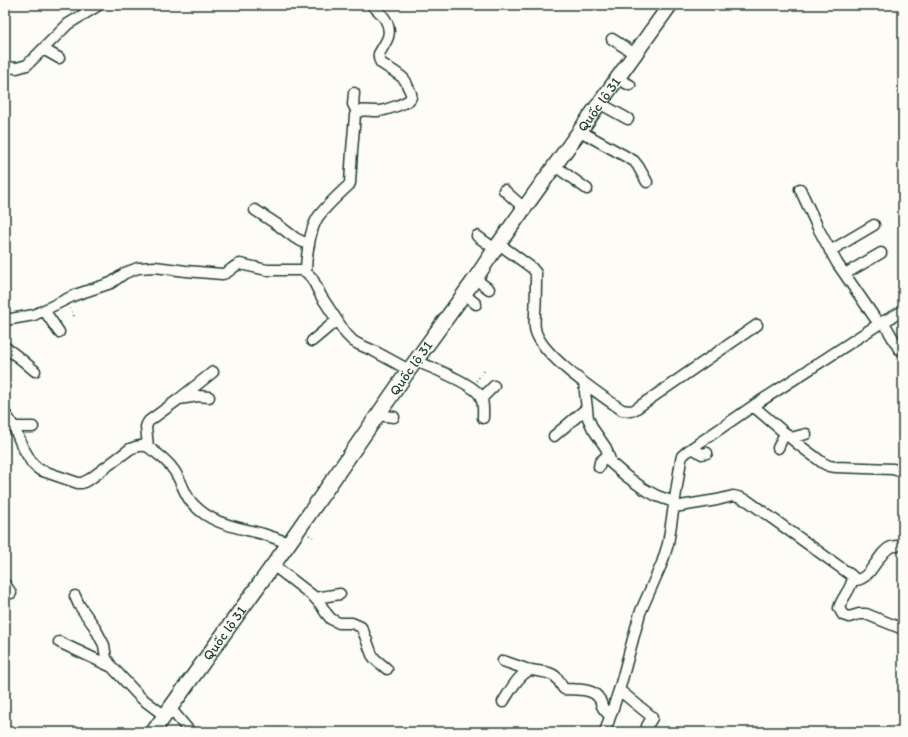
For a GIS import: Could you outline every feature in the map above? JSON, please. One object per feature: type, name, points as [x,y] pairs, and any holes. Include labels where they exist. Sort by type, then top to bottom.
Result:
[{"type":"highway","name":"Quốc lộ 31","points":[[153,732],[169,712],[289,543],[412,365],[670,5]]},
{"type":"street","points":[[5,67],[23,67],[32,61],[68,24],[99,5]]},
{"type":"street","points":[[357,112],[364,110],[374,112],[386,110],[406,102],[411,97],[404,79],[379,60],[378,57],[388,36],[388,31],[386,18],[372,5]]},
{"type":"street","points":[[612,39],[635,54]]},
{"type":"street","points":[[44,49],[59,58]]},
{"type":"street","points":[[617,79],[630,85]]},
{"type":"street","points":[[306,272],[306,260],[309,245],[317,218],[350,183],[355,118],[357,112],[353,104],[354,93]]},
{"type":"street","points":[[599,104],[628,119]]},
{"type":"street","points":[[580,131],[634,161],[647,182]]},
{"type":"street","points":[[555,166],[588,189]]},
{"type":"street","points":[[800,189],[830,251],[899,349]]},
{"type":"street","points":[[504,190],[524,208]]},
{"type":"street","points":[[255,210],[295,238],[309,245]]},
{"type":"street","points":[[830,251],[874,225]]},
{"type":"street","points":[[477,236],[534,270],[536,273],[535,328],[542,345],[575,376],[622,410],[634,410],[757,325]]},
{"type":"street","points":[[845,274],[881,253]]},
{"type":"street","points":[[5,320],[34,315],[75,294],[112,283],[125,273],[146,267],[222,274],[226,274],[236,265],[240,264],[267,270],[302,270],[312,278],[320,296],[346,334],[358,344],[412,365],[458,380],[474,388],[480,396],[484,407],[483,418]]},
{"type":"street","points":[[475,279],[489,289]]},
{"type":"street","points":[[464,294],[476,304]]},
{"type":"street","points":[[44,310],[59,332]]},
{"type":"street","points":[[605,732],[619,690],[640,613],[662,563],[668,544],[682,456],[753,406],[881,322],[903,311]]},
{"type":"street","points":[[312,341],[337,320]]},
{"type":"street","points":[[5,347],[36,372]]},
{"type":"street","points":[[148,447],[146,424],[213,372]]},
{"type":"street","points":[[584,383],[589,422],[604,445],[611,463],[644,490],[674,504],[716,500],[733,496],[748,501],[846,572],[853,578],[853,580]]},
{"type":"street","points":[[481,399],[494,386]]},
{"type":"street","points":[[179,399],[198,396],[209,397]]},
{"type":"street","points":[[753,406],[823,463],[829,466],[894,469],[903,472]]},
{"type":"street","points":[[554,436],[587,408]]},
{"type":"street","points":[[5,413],[14,427],[22,446],[32,463],[40,470],[78,483],[85,482],[130,449],[136,446],[148,447],[172,468],[192,504],[208,518],[289,543]]},
{"type":"street","points":[[377,415],[394,417]]},
{"type":"street","points":[[14,427],[33,427]]},
{"type":"street","points":[[778,448],[788,435],[806,434]]},
{"type":"street","points":[[692,448],[702,454],[707,453]]},
{"type":"street","points":[[599,467],[600,462],[608,455]]},
{"type":"street","points":[[853,580],[863,578],[870,572],[874,564],[886,551],[891,547],[897,546]]},
{"type":"street","points":[[273,565],[314,598],[331,619],[339,623],[352,623],[361,627],[372,655],[387,669]]},
{"type":"street","points":[[853,580],[840,604],[839,608],[843,615],[849,617],[859,614],[866,614],[903,629]]},
{"type":"street","points":[[5,584],[11,593]]},
{"type":"street","points":[[314,598],[340,594]]},
{"type":"street","points":[[75,596],[104,645],[106,658],[112,667],[140,697],[169,712],[190,732]]},
{"type":"street","points":[[59,642],[112,667]]},
{"type":"street","points":[[503,661],[529,670],[552,674],[558,679],[564,689],[581,689],[594,693],[598,696],[602,707],[610,716]]},
{"type":"street","points":[[504,702],[513,685],[525,672],[529,670]]},
{"type":"street","points":[[619,690],[651,716],[651,721],[647,726]]},
{"type":"path","points":[[66,299],[75,318]]},
{"type":"path","points":[[471,387],[485,370]]}]
